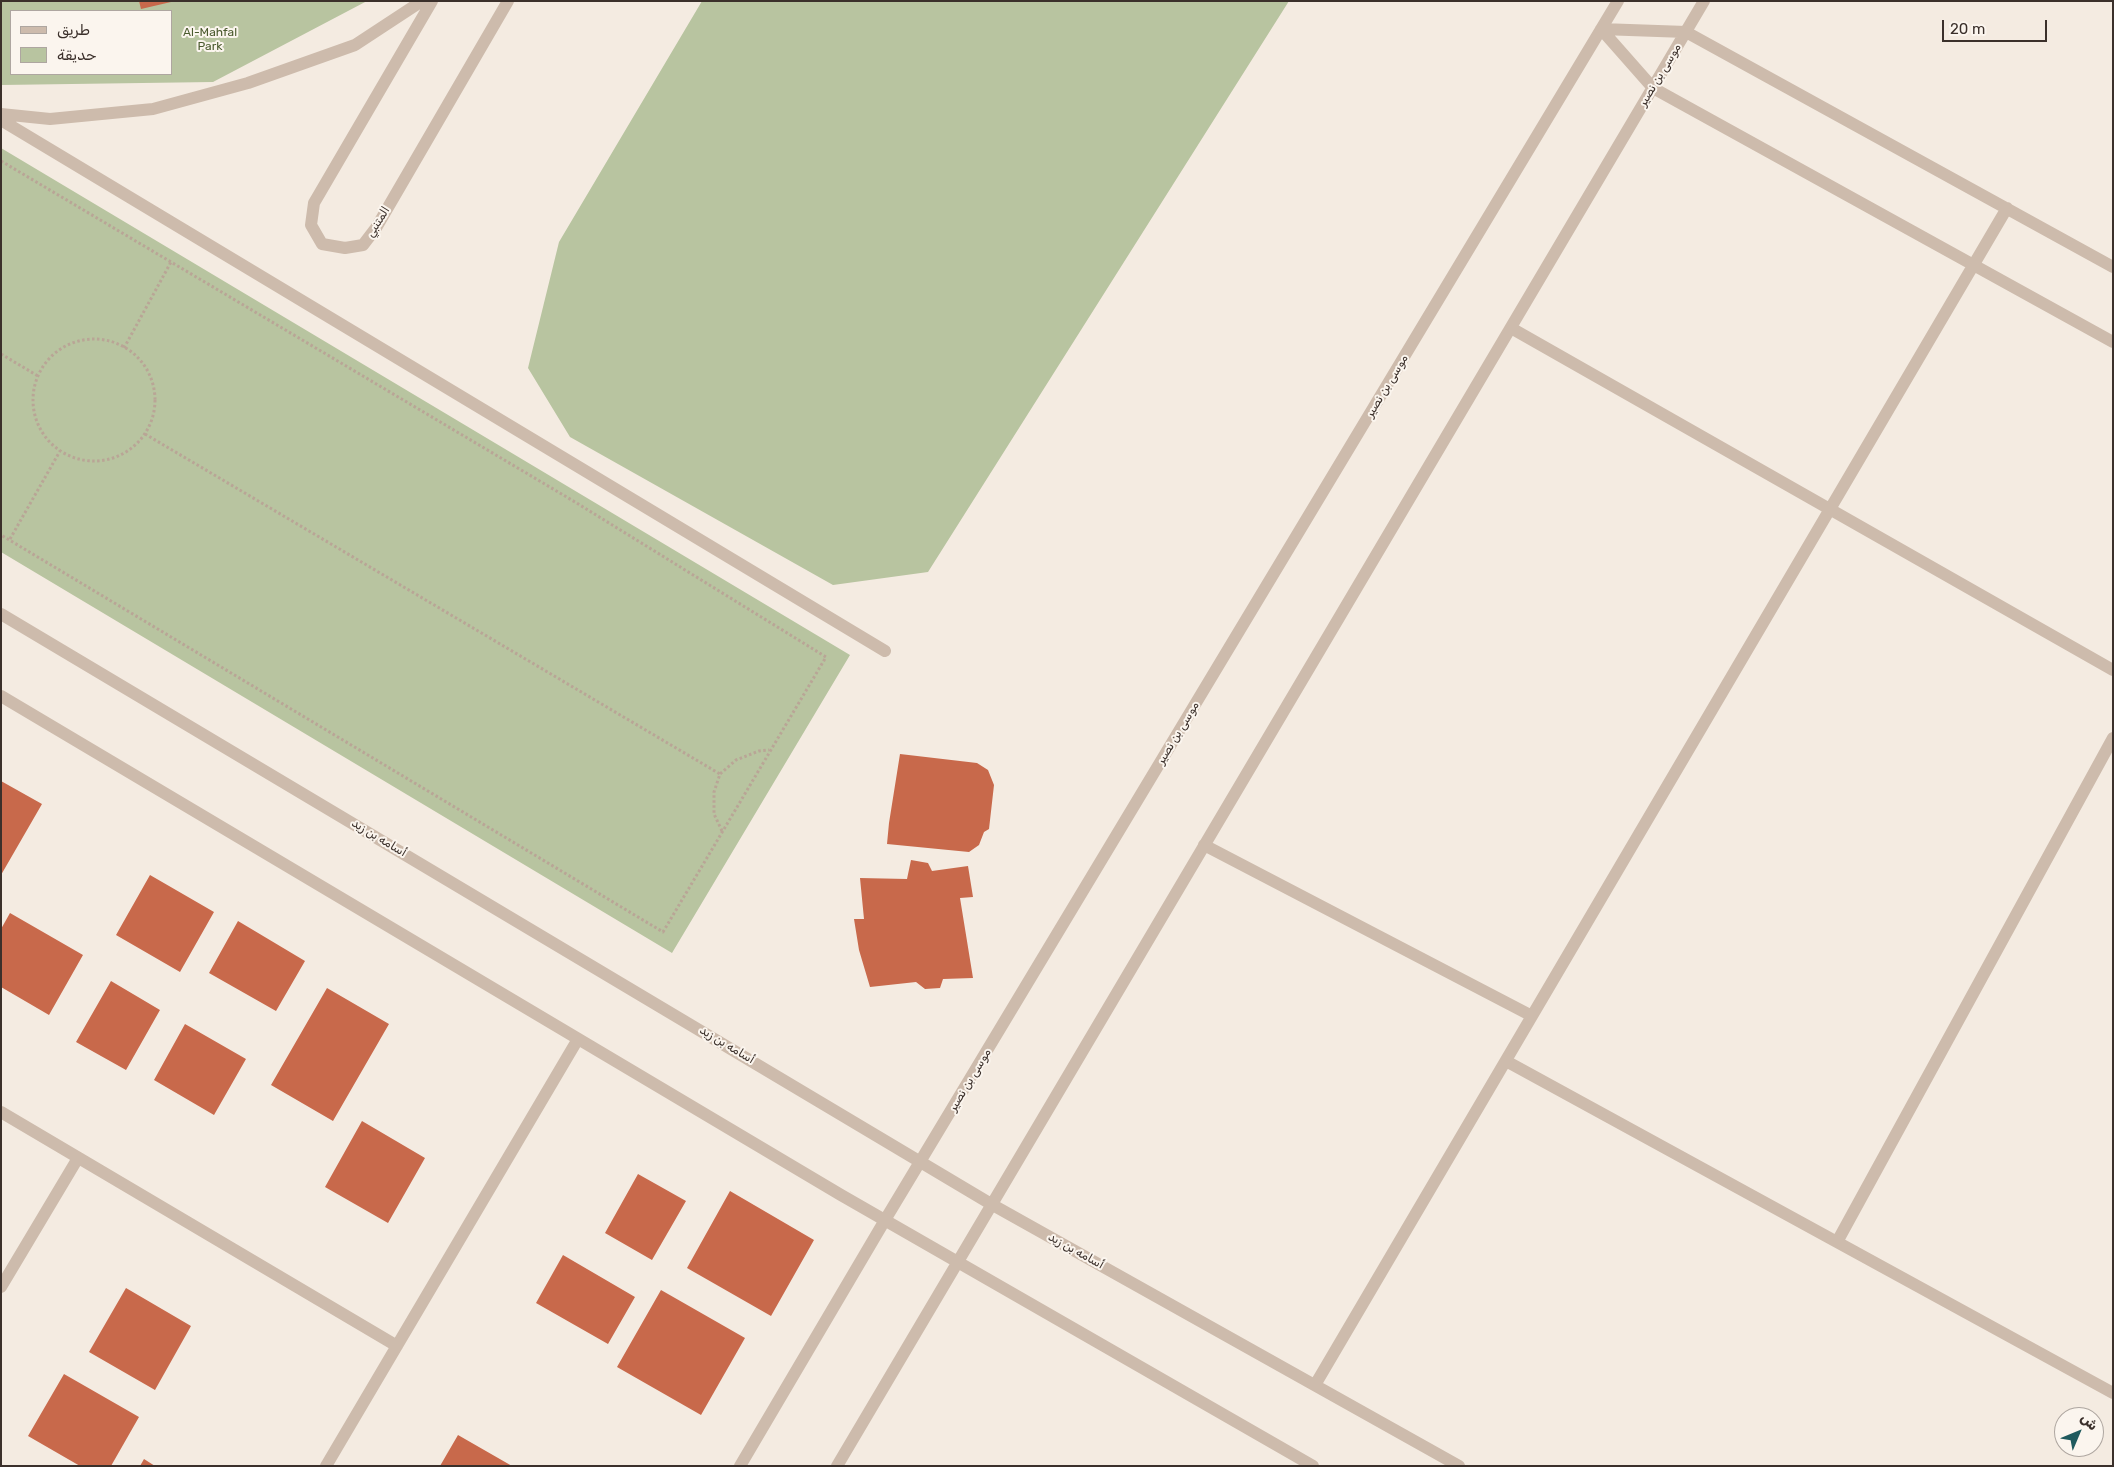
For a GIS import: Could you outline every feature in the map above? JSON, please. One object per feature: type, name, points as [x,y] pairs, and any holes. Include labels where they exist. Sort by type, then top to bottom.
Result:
[{"type":"street","points":[[1,114],[50,119],[153,109],[172,104],[248,83],[355,46],[422,1]]},
{"type":"street","name":"المتنبي","points":[[432,1],[314,203],[311,225],[322,244],[344,248],[363,245],[376,228],[508,1]]},
{"type":"street","name":"موسى بن نصير","points":[[740,1466],[885,1220],[1618,1]]},
{"type":"street","name":"موسى بن نصير","points":[[837,1466],[1704,1]]},
{"type":"street","points":[[1602,28],[1686,32],[2113,267]]},
{"type":"street","points":[[1602,28],[1653,88],[2113,342]]},
{"type":"street","points":[[1,120],[885,651]]},
{"type":"street","points":[[1315,1385],[2007,208]]},
{"type":"street","points":[[1511,328],[2113,670]]},
{"type":"street","name":"أسامه بن زيد","points":[[1,614],[991,1204],[1459,1466]]},
{"type":"street","points":[[1,696],[885,1220],[1312,1466]]},
{"type":"street","points":[[1837,1242],[2113,738]]},
{"type":"street","points":[[1204,845],[1532,1016]]},
{"type":"street","points":[[326,1466],[578,1039]]},
{"type":"street","points":[[1506,1061],[2113,1393]]},
{"type":"street","points":[[1,1112],[397,1346]]},
{"type":"street","points":[[1,1287],[78,1158]]},
{"type":"path","points":[[1,161],[574,502],[826,657],[662,932],[1,535]]},
{"type":"path","points":[[124,348],[171,262]]},
{"type":"path","points":[[93,339],[113,342],[124,348],[130,351],[144,366],[152,383],[155,404],[150,424],[145,434],[140,442],[123,454],[104,461],[83,461],[60,451],[48,440],[36,422],[32,404],[34,384],[43,366],[56,351],[74,342],[93,339]]},
{"type":"path","points":[[1,354],[38,376]]},
{"type":"path","points":[[145,434],[720,774]]},
{"type":"path","points":[[10,540],[60,451]]},
{"type":"path","points":[[722,831],[714,814],[714,792],[720,774],[736,760],[759,751],[770,750]]},
{"type":"green space","name":"Al-Mahfal Park","points":[[1,1],[367,1],[213,82],[1,85]]},
{"type":"green space","points":[[702,1],[1289,1],[928,572],[833,585],[570,437],[528,368],[559,242]]},
{"type":"green space","points":[[1,148],[850,655],[672,953],[1,552]]},
{"type":"building","points":[[139,1],[171,1],[171,2],[141,9]]},
{"type":"building","points":[[900,754],[977,763],[988,770],[994,785],[989,829],[984,832],[979,845],[969,852],[887,844]]},
{"type":"building","points":[[1,781],[42,804],[1,875]]},
{"type":"building","points":[[911,860],[928,863],[932,871],[968,866],[973,897],[960,898],[973,978],[943,979],[940,988],[925,989],[916,982],[870,987],[859,950],[854,919],[864,919],[860,878],[907,879]]},
{"type":"building","points":[[150,875],[214,912],[180,972],[116,935]]},
{"type":"building","points":[[10,913],[83,955],[49,1015],[1,987],[1,929]]},
{"type":"building","points":[[238,921],[305,961],[276,1011],[209,973]]},
{"type":"building","points":[[111,981],[160,1010],[126,1070],[76,1042]]},
{"type":"building","points":[[327,988],[389,1024],[333,1121],[271,1085]]},
{"type":"building","points":[[185,1024],[246,1059],[214,1115],[154,1080]]},
{"type":"building","points":[[362,1121],[425,1158],[388,1223],[325,1187]]},
{"type":"building","points":[[638,1174],[686,1201],[652,1260],[605,1233]]},
{"type":"building","points":[[730,1191],[814,1240],[771,1316],[687,1268]]},
{"type":"building","points":[[563,1255],[635,1297],[608,1344],[536,1303]]},
{"type":"building","points":[[126,1288],[191,1326],[155,1390],[89,1352]]},
{"type":"building","points":[[661,1290],[745,1338],[701,1415],[617,1367]]},
{"type":"building","points":[[64,1374],[139,1417],[111,1466],[80,1466],[28,1436]]},
{"type":"building","points":[[458,1435],[512,1466],[440,1466]]},
{"type":"building","points":[[144,1459],[155,1466],[140,1466]]}]
